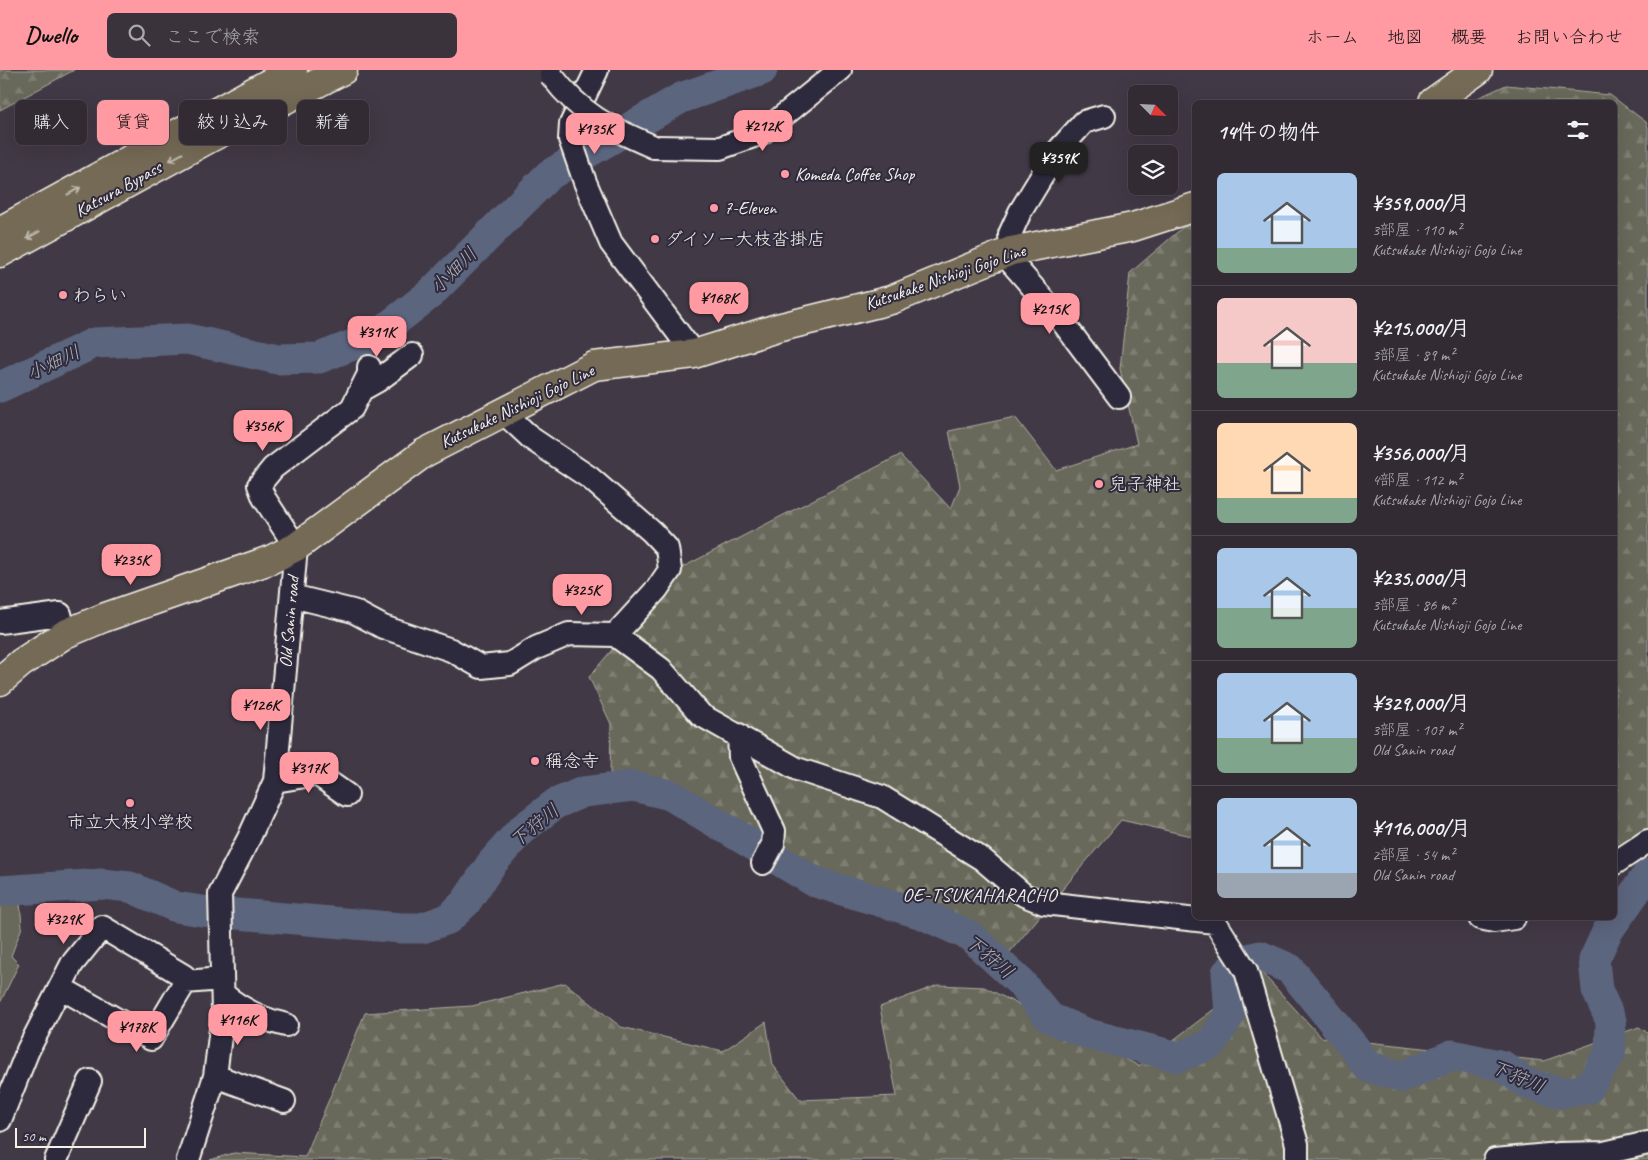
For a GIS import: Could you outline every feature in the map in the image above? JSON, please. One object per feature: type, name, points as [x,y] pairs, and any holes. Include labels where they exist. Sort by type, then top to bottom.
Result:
[{"type":"main road","name":"Katsura Bypass","points":[[0,231],[294,70]]},
{"type":"main road","name":"Katsura Bypass","points":[[0,253],[212,137],[343,70]]},
{"type":"main road","points":[[1436,100],[1478,70]]},
{"type":"main road","name":"Kutsukake Nishioji Gojo Line","points":[[0,681],[21,663],[65,634],[103,618],[270,560],[296,547],[424,453],[594,366],[694,354],[777,328],[891,300],[1008,252],[1133,227],[1192,208]]},
{"type":"street","points":[[597,70],[572,124],[570,139],[585,182],[611,243],[694,354]]},
{"type":"street","points":[[550,73],[567,96],[604,125],[654,147],[720,148],[762,133],[840,70]]},
{"type":"street","points":[[1104,116],[1084,122],[1056,152],[1020,212],[1010,234],[1008,252],[1119,397]]},
{"type":"street","points":[[361,390],[406,366]]},
{"type":"street","points":[[296,547],[264,498],[259,486],[273,468],[352,408],[370,374],[369,367]]},
{"type":"street","points":[[503,412],[532,439],[590,478],[652,532],[667,548],[670,570],[657,589],[615,635]]},
{"type":"street","name":"Old Sanin road","points":[[188,1160],[215,1076],[223,1012],[220,894],[250,838],[275,781],[296,547]]},
{"type":"street","points":[[292,596],[354,611],[382,627],[451,650],[482,667],[510,664],[536,648],[569,634],[615,635],[661,669],[701,715],[798,769],[882,797],[982,859],[1024,895],[1044,903],[1192,917]]},
{"type":"street","points":[[0,622],[60,614],[65,634]]},
{"type":"street","points":[[739,735],[740,757],[774,831],[767,857]]},
{"type":"street","points":[[275,781],[317,774],[347,794]]},
{"type":"street","points":[[1617,862],[1648,841]]},
{"type":"street","points":[[1220,920],[1246,972],[1297,1144],[1297,1160]]},
{"type":"street","points":[[0,1120],[28,1050],[72,964],[102,927],[184,976],[185,982],[151,1039],[61,988]]},
{"type":"street","points":[[185,982],[222,987],[241,1009],[268,1021],[286,1025]]},
{"type":"street","points":[[215,1076],[284,1102]]},
{"type":"street","points":[[56,1160],[90,1081]]},
{"type":"street","points":[[1495,1160],[1559,1154],[1604,1153],[1648,1143]]},
{"type":"green space","points":[[0,70],[74,70],[18,100],[15,100],[15,102],[0,110]]},
{"type":"green space","points":[[1506,85],[1610,95],[1617,100],[1473,100]]},
{"type":"green space","points":[[1617,100],[1646,122],[1648,127],[1648,855],[1617,858]]},
{"type":"green space","points":[[1192,223],[1192,836],[1121,820],[1009,953],[610,776],[611,724],[589,677],[681,568],[900,455],[951,509],[960,486],[949,431],[1015,417],[1056,470],[1137,444],[1120,369],[1130,273],[1182,228]]},
{"type":"green space","points":[[20,902],[22,927],[11,956],[19,964],[0,1003],[0,905]]},
{"type":"green space","points":[[1262,973],[1321,1037],[1544,1061],[1639,1027],[1648,1033],[1648,1160],[210,1160],[234,1153],[305,1157],[365,1013],[472,1006],[565,983],[621,1027],[723,1051],[766,1022],[773,1065],[800,1100],[897,1096],[880,1007],[938,985],[984,987],[1139,1066]]},
{"type":"waterway","name":"小畑川","points":[[0,387],[94,343],[187,339],[278,359],[319,358],[376,336],[430,294],[549,175],[681,98],[762,70]]},
{"type":"waterway","name":"下狩川","points":[[0,891],[102,884],[130,887],[176,907],[202,911],[401,928],[422,928],[448,919],[465,903],[492,863],[521,830],[555,804],[583,792],[633,786],[670,795],[815,882],[922,914],[970,936],[1020,982],[1050,1018],[1088,1034],[1179,1057],[1211,1044],[1230,1014],[1227,973],[1240,961],[1260,956],[1290,969],[1367,1066],[1402,1077],[1452,1055],[1503,1066],[1526,1083],[1561,1093],[1587,1089],[1610,1054],[1611,1021],[1597,990],[1594,960],[1607,932],[1615,920]]},
{"type":"waterway","name":"下狩川","points":[[1617,918],[1648,874]]},
{"type":"place","name":"Komeda Coffee Shop","points":[[785,174]]},
{"type":"place","name":"7-Eleven","points":[[714,208]]},
{"type":"place","name":"ダイソー大枝沓掛店","points":[[655,239]]},
{"type":"place","name":"わらい","points":[[63,295]]},
{"type":"place","name":"兒子神社","points":[[1099,484]]},
{"type":"place","name":"稱念寺","points":[[535,761]]},
{"type":"place","name":"市立大枝小学校","points":[[130,803]]},
{"type":"district","name":"OE-TSUKAHARACHO","points":[[980,894]]}]
